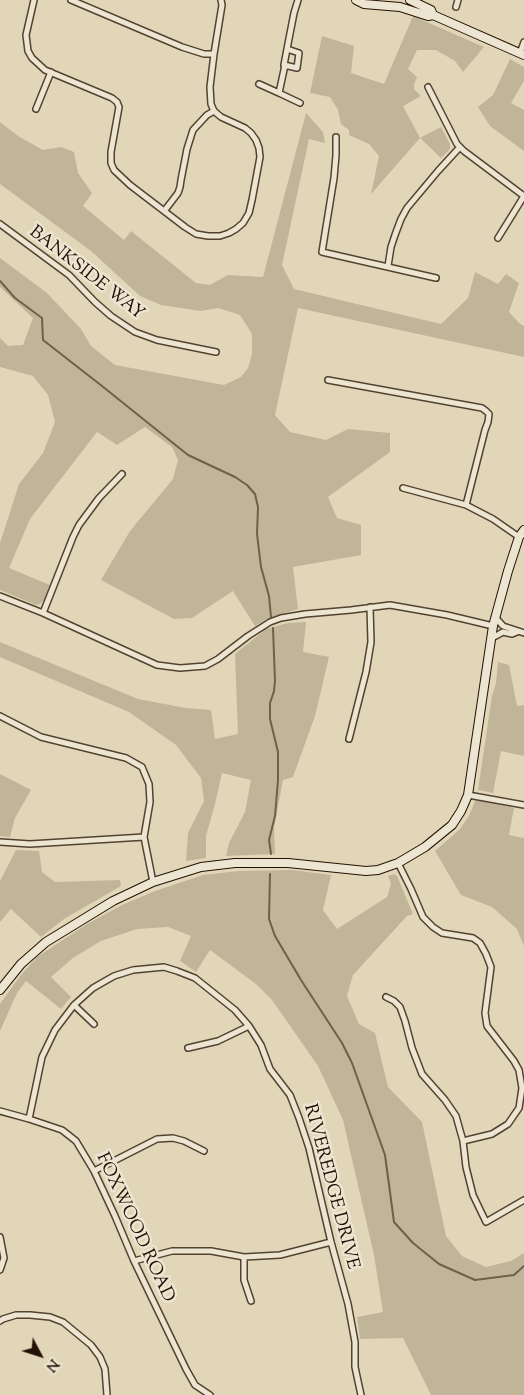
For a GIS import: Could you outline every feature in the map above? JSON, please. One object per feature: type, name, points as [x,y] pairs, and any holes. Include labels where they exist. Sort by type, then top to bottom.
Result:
[{"type":"street","points":[[34,0],[26,35],[28,50],[32,58],[51,72],[112,98],[119,107],[111,152],[111,163],[114,170],[130,185],[196,234],[208,236],[220,236],[229,233],[243,223],[248,214],[260,157],[256,140],[245,128],[228,121],[214,112],[210,97],[214,54],[222,5],[221,0]]},
{"type":"street","points":[[71,0],[182,48],[204,54],[214,54]]},
{"type":"street","points":[[279,93],[298,0]]},
{"type":"street","points":[[356,0],[368,5],[400,7],[428,16],[433,15],[522,54],[524,42]]},
{"type":"street","points":[[368,5],[378,0]]},
{"type":"street","points":[[410,0],[431,10],[433,15]]},
{"type":"street","points":[[456,7],[458,0]]},
{"type":"street","points":[[285,65],[297,68],[299,53],[287,49]]},
{"type":"street","points":[[36,109],[51,72]]},
{"type":"street","points":[[258,84],[300,103]]},
{"type":"street","points":[[428,87],[457,144],[524,196],[498,238]]},
{"type":"street","points":[[165,210],[178,194],[187,149],[193,130],[207,115],[214,112]]},
{"type":"street","points":[[336,137],[334,178],[322,252],[436,278]]},
{"type":"street","points":[[388,266],[391,247],[407,208],[460,147]]},
{"type":"street","name":"BANKSIDE WAY","points":[[0,224],[69,275],[111,316],[135,332],[157,340],[216,352]]},
{"type":"street","points":[[328,380],[482,408],[486,411],[489,414],[488,422],[466,504]]},
{"type":"street","points":[[43,613],[79,525],[99,498],[122,474]]},
{"type":"street","points":[[0,990],[21,964],[46,942],[113,901],[153,882],[200,867],[235,863],[288,863],[366,871],[378,870],[398,863],[425,847],[452,826],[462,811],[468,795],[493,626],[501,592],[522,533],[466,504],[403,488]]},
{"type":"street","points":[[0,596],[43,613],[157,665],[180,668],[205,666],[270,622],[281,618],[306,614],[390,605],[447,615],[493,626]]},
{"type":"street","points":[[348,739],[372,642],[370,607]]},
{"type":"street","points":[[495,617],[502,626],[524,633]]},
{"type":"street","points":[[492,638],[503,632],[512,634],[517,632]]},
{"type":"street","points":[[0,716],[42,737],[126,758],[142,767],[149,784],[150,802],[144,836],[153,882]]},
{"type":"street","points":[[468,795],[524,805]]},
{"type":"street","points":[[0,842],[30,844],[144,836]]},
{"type":"street","points":[[398,863],[423,917],[433,927],[442,933],[473,938],[480,943],[491,967],[485,1013],[487,1026],[519,1070],[522,1088],[519,1108],[508,1124],[492,1134],[463,1141]]},
{"type":"street","name":"RIVEREDGE DRIVE","points":[[29,1119],[42,1057],[55,1030],[74,1005],[93,988],[114,976],[133,970],[164,967],[177,970],[195,978],[235,1010],[249,1026],[261,1045],[270,1069],[290,1095],[300,1118],[348,1304],[355,1342],[355,1366],[361,1395]]},
{"type":"street","points":[[386,997],[394,1001],[400,1008],[422,1074],[445,1100],[456,1116],[463,1141],[466,1167],[473,1195],[486,1222],[524,1200]]},
{"type":"street","points":[[74,1005],[94,1024]]},
{"type":"street","points":[[188,1048],[218,1041],[249,1026]]},
{"type":"street","name":"FOXWOOD ROAD","points":[[0,1111],[62,1130],[76,1141],[94,1171],[134,1261],[186,1369],[195,1385],[210,1395]]},
{"type":"street","points":[[94,1171],[157,1140],[173,1138],[204,1151]]},
{"type":"street","points":[[0,1237],[4,1258],[0,1270]]},
{"type":"street","points":[[134,1261],[172,1251],[211,1251],[244,1257],[280,1256],[331,1242]]},
{"type":"street","points":[[244,1257],[244,1280],[250,1301]]},
{"type":"street","points":[[0,1322],[3,1319],[16,1315],[30,1315],[50,1317],[63,1322],[91,1345],[100,1357],[105,1369],[108,1395]]},
{"type":"shaded area","points":[[413,16],[484,47],[463,72],[455,61],[436,50],[417,50],[408,69],[417,77],[414,89],[421,96],[403,106],[420,138],[371,194],[379,156],[369,144],[349,135],[349,130],[341,124],[338,110],[330,97],[310,93],[322,36],[354,46],[351,73],[384,84]]},
{"type":"shaded area","points":[[510,59],[524,67],[524,81],[511,103],[524,110],[524,151],[490,126],[478,107],[493,95]]},
{"type":"shaded area","points":[[306,113],[323,132],[325,143],[309,139],[282,265],[294,289],[441,324],[468,298],[475,272],[498,284],[506,274],[519,283],[509,312],[524,326],[524,357],[298,308],[275,415],[290,432],[326,440],[348,429],[390,433],[390,452],[328,497],[337,518],[361,525],[361,555],[293,567],[298,609],[267,619],[255,626],[233,591],[192,618],[174,619],[101,580],[130,531],[173,479],[178,460],[172,447],[145,427],[117,445],[97,432],[30,519],[9,568],[50,585],[44,600],[36,605],[0,590],[0,543],[19,484],[43,453],[55,422],[48,395],[33,376],[0,367],[0,338],[8,346],[23,345],[33,318],[0,287],[0,258],[47,293],[81,329],[91,346],[115,365],[224,385],[241,377],[248,368],[252,354],[252,334],[240,315],[218,308],[201,311],[161,305],[140,296],[91,251],[0,184],[0,122],[18,136],[43,150],[61,147],[74,152],[78,173],[92,193],[83,206],[124,240],[131,231],[196,283],[210,285],[228,275],[263,277]]},
{"type":"shaded area","points":[[441,127],[450,144],[450,149],[441,158],[420,138]]},
{"type":"shaded area","points":[[306,622],[303,652],[329,657],[315,716],[293,777],[283,780],[274,828],[275,854],[226,856],[229,843],[245,812],[251,780],[222,773],[206,836],[206,858],[186,861],[188,833],[204,801],[201,778],[176,745],[129,712],[0,657],[0,642],[138,699],[186,708],[211,710],[215,739],[238,734],[235,654],[266,629],[288,623]]},
{"type":"shaded area","points":[[498,662],[509,665],[517,706],[524,705],[524,756],[501,751],[493,793],[478,790]]},
{"type":"shaded area","points":[[0,774],[31,790],[15,818],[10,837],[0,836]]},
{"type":"shaded area","points":[[478,800],[514,808],[509,835],[524,838],[524,946],[517,929],[492,907],[461,895],[435,851],[460,829],[469,816],[475,801]]},
{"type":"shaded area","points":[[16,850],[39,851],[42,872],[55,882],[120,880],[121,886],[64,919],[41,937],[11,909],[0,922],[0,881]]},
{"type":"shaded area","points":[[292,870],[331,875],[323,910],[337,929],[387,897],[391,884],[388,876],[394,874],[397,876],[413,914],[407,916],[353,975],[347,996],[359,1024],[375,1033],[388,1087],[422,1122],[446,1236],[462,1256],[486,1267],[511,1261],[524,1253],[524,1395],[431,1395],[403,1338],[360,1339],[357,1317],[383,1312],[374,1255],[343,1120],[318,1066],[272,1000],[256,984],[210,950],[196,972],[180,961],[191,936],[168,927],[137,929],[101,941],[73,958],[51,977],[71,997],[61,1009],[26,981],[17,993],[0,1031],[0,1004],[20,976],[37,957],[87,924],[122,905],[155,891],[203,875],[238,871]]},
{"type":"waterway","points":[[0,281],[15,298],[42,318],[43,340],[188,455],[235,477],[247,485],[255,494],[258,507],[257,534],[261,567],[269,596],[271,617]]},
{"type":"waterway","points":[[271,854],[269,840],[275,816],[278,780],[278,752],[270,719],[270,703],[275,681],[273,628]]},
{"type":"waterway","points":[[270,874],[269,919],[275,936],[342,1043],[352,1063],[385,1155],[394,1222],[413,1243],[439,1264],[475,1280],[514,1275],[524,1266]]}]
